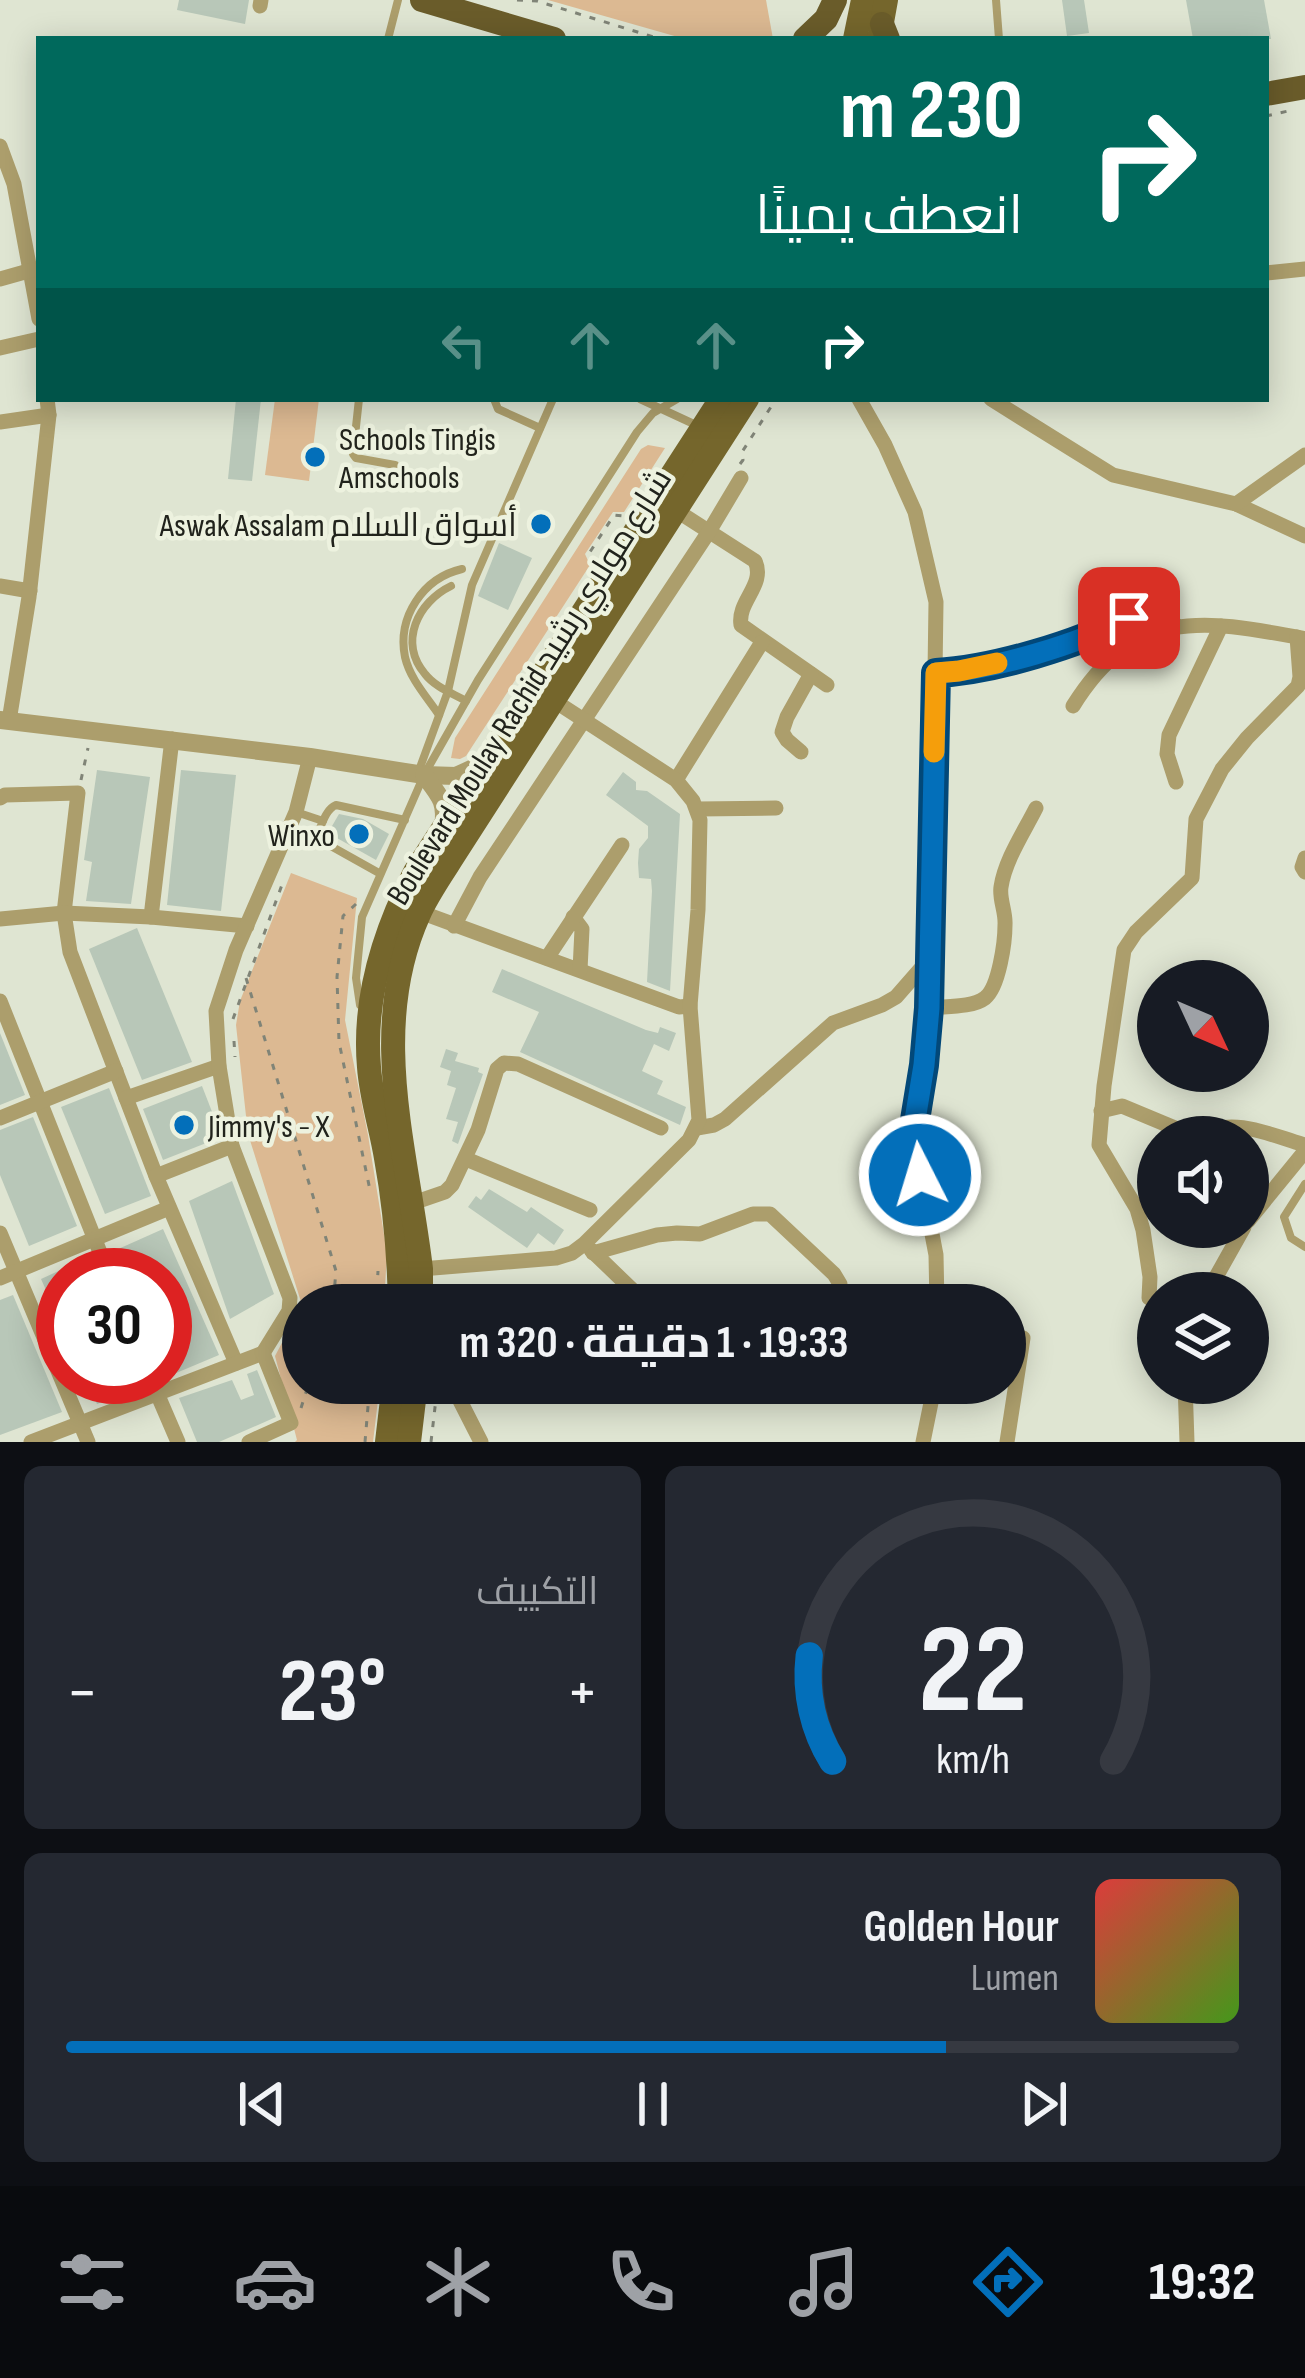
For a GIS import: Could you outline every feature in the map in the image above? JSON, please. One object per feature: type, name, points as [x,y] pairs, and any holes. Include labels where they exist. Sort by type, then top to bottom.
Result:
[{"type":"highway","points":[[422,0],[542,36]]},
{"type":"highway","points":[[808,36],[826,19],[835,0]]},
{"type":"highway","points":[[1269,93],[1305,87]]},
{"type":"main road","points":[[856,36],[863,0]]},
{"type":"main road","name":"Boulevard Moulay Rachid شارع مولاي رشيد","points":[[399,1284],[387,1161],[369,1068],[370,1008],[384,940],[415,872],[719,402]]},
{"type":"main road","name":"Boulevard Moulay Rachid شارع مولاي رشيد","points":[[422,1284],[391,1056],[399,980],[420,912],[746,402]]},
{"type":"main road","points":[[387,1442],[392,1404]]},
{"type":"main road","points":[[410,1442],[414,1404]]},
{"type":"street","points":[[0,146],[14,184],[36,298]]},
{"type":"street","points":[[1269,273],[1305,269]]},
{"type":"street","points":[[0,279],[32,270]]},
{"type":"street","points":[[0,348],[36,340]]},
{"type":"street","points":[[861,402],[902,480],[923,540],[936,602],[929,1008],[915,1135],[937,1284]]},
{"type":"street","points":[[996,402],[1113,476],[1236,504],[1305,536]]},
{"type":"street","points":[[0,422],[48,407],[30,591],[5,720],[421,774],[456,776],[487,761]]},
{"type":"street","points":[[1236,504],[1305,455]]},
{"type":"street","points":[[454,926],[480,878],[741,478]]},
{"type":"street","points":[[677,511],[758,565],[759,577],[738,618],[742,627],[827,685]]},
{"type":"street","points":[[0,586],[30,591]]},
{"type":"street","points":[[936,673],[971,669],[1088,638],[1139,616],[1301,637],[1298,686],[1222,769],[1196,819],[1192,878],[1136,932],[1124,950],[1099,1145],[1137,1209],[1149,1272]]},
{"type":"street","points":[[1072,706],[1115,653],[1177,624]]},
{"type":"street","points":[[1176,782],[1167,754],[1168,735],[1222,626]]},
{"type":"street","points":[[676,780],[762,642]]},
{"type":"street","points":[[801,752],[782,732],[811,674]]},
{"type":"street","points":[[553,700],[676,780],[698,809],[700,820],[690,1006],[697,1128],[589,1248]]},
{"type":"street","points":[[152,917],[172,739]]},
{"type":"street","points":[[192,1375],[263,1353],[290,1311],[290,1298],[232,1146],[215,1011],[296,812],[310,757]]},
{"type":"street","points":[[421,774],[442,797],[442,830]]},
{"type":"street","points":[[0,797],[78,793],[64,913],[70,952],[156,1176],[236,1363]]},
{"type":"street","points":[[698,809],[776,808]]},
{"type":"street","points":[[929,1008],[974,1003],[989,994],[1004,936],[1000,888],[1036,808]]},
{"type":"street","points":[[547,958],[622,845]]},
{"type":"street","points":[[1305,858],[1305,872]]},
{"type":"street","points":[[420,912],[679,1007],[690,1006]]},
{"type":"street","points":[[0,920],[64,913],[247,926]]},
{"type":"street","points":[[573,916],[582,929],[580,970]]},
{"type":"street","points":[[697,1128],[725,1119],[833,1023],[896,997],[931,957]]},
{"type":"street","points":[[0,1000],[98,1248]]},
{"type":"street","points":[[413,1203],[452,1185],[478,1130],[497,1069],[509,1062],[661,1128]]},
{"type":"street","points":[[127,1098],[219,1066]]},
{"type":"street","points":[[0,1118],[116,1071]]},
{"type":"street","points":[[1101,1111],[1122,1106],[1146,1116]]},
{"type":"street","points":[[1269,1136],[1305,1148],[1269,1191]]},
{"type":"street","points":[[156,1176],[232,1146]]},
{"type":"street","points":[[466,1159],[590,1210]]},
{"type":"street","points":[[8,1275],[169,1208]]},
{"type":"street","points":[[422,1269],[556,1258],[658,1235],[700,1234],[754,1214],[770,1214],[840,1284]]},
{"type":"street","points":[[0,1233],[8,1275],[88,1442]]},
{"type":"street","points":[[589,1248],[626,1284]]},
{"type":"street","points":[[249,1442],[291,1423],[263,1353]]},
{"type":"street","points":[[31,1442],[117,1404]]},
{"type":"street","points":[[162,1404],[178,1442]]},
{"type":"street","points":[[462,1404],[481,1442]]},
{"type":"street","points":[[923,1442],[931,1404]]},
{"type":"street","points":[[1007,1442],[1013,1404]]},
{"type":"street","points":[[1185,1404],[1186,1442]]},
{"type":"lane","points":[[389,36],[398,0]]},
{"type":"lane","points":[[996,0],[999,36]]},
{"type":"lane","points":[[359,402],[353,454],[395,464]]},
{"type":"lane","points":[[496,402],[499,409],[540,428]]},
{"type":"lane","points":[[369,1068],[356,979],[362,917],[421,774],[448,691],[472,585],[552,402]]},
{"type":"lane","points":[[647,402],[703,428]]},
{"type":"lane","points":[[421,774],[642,425],[672,402]]},
{"type":"lane","points":[[440,715],[405,657],[406,623],[422,592],[449,572],[462,569]]},
{"type":"lane","points":[[452,586],[428,600],[412,637],[418,664],[436,684],[466,701]]},
{"type":"lane","points":[[380,873],[320,840],[323,821],[336,805],[405,820]]},
{"type":"lane","points":[[296,812],[323,821]]},
{"type":"lane","points":[[1305,1184],[1284,1217],[1292,1238],[1305,1247]]},
{"type":"path","points":[[517,0],[538,1],[650,36]]},
{"type":"path","points":[[1269,115],[1305,108]]},
{"type":"path","points":[[78,793],[92,729]]},
{"type":"path","points":[[232,1022],[287,873]]},
{"type":"path","points":[[246,978],[336,1271],[335,1284]]},
{"type":"path","points":[[234,1039],[236,1057]]},
{"type":"path","points":[[291,1423],[298,1419],[302,1404]]},
{"type":"path","points":[[365,1442],[368,1404]]},
{"type":"path","points":[[431,1442],[436,1404]]},
{"type":"shaded area","points":[[548,0],[766,0],[772,36],[674,36]]},
{"type":"shaded area","points":[[275,402],[319,402],[309,481],[265,475]]},
{"type":"shaded area","points":[[648,445],[665,448],[624,512],[613,512],[585,554],[590,565],[466,756],[451,758],[455,738],[641,449]]},
{"type":"shaded area","points":[[291,873],[357,898],[345,1020],[387,1253],[385,1284],[295,1284],[248,1134],[236,1025],[240,1001]]},
{"type":"shaded area","points":[[282,1343],[282,1383],[275,1356]]},
{"type":"shaded area","points":[[288,1404],[378,1404],[373,1442],[297,1440]]},
{"type":"building","points":[[179,0],[249,0],[245,24],[177,10]]},
{"type":"building","points":[[1062,0],[1084,0],[1089,33],[1067,36]]},
{"type":"building","points":[[1186,0],[1264,0],[1271,39],[1192,36]]},
{"type":"building","points":[[236,402],[261,402],[252,481],[228,479]]},
{"type":"building","points":[[499,543],[532,558],[508,610],[478,596]]},
{"type":"building","points":[[97,770],[150,777],[131,904],[86,901],[92,862],[84,860]]},
{"type":"building","points":[[181,770],[236,775],[221,911],[167,905]]},
{"type":"building","points":[[623,772],[636,782],[636,790],[647,791],[680,814],[670,991],[647,982],[652,891],[651,879],[639,878],[638,863],[648,826],[606,795]]},
{"type":"building","name":"Winxo","points":[[339,814],[363,819],[389,834],[376,860],[328,833]]},
{"type":"building","points":[[137,928],[192,1062],[142,1080],[89,949]]},
{"type":"building","points":[[502,969],[646,1030],[658,1033],[660,1027],[676,1033],[669,1051],[654,1044],[642,1071],[663,1081],[657,1094],[686,1107],[680,1125],[520,1052],[539,1012],[492,992]]},
{"type":"building","points":[[0,1033],[25,1095],[0,1105]]},
{"type":"building","points":[[446,1049],[458,1053],[455,1061],[479,1068],[483,1074],[458,1144],[452,1141],[458,1122],[446,1119],[456,1088],[447,1085],[451,1071],[440,1067]]},
{"type":"building","name":"Jimmy's - X","points":[[202,1086],[219,1138],[163,1160],[143,1109]]},
{"type":"building","points":[[109,1088],[151,1196],[105,1214],[61,1107]]},
{"type":"building","points":[[33,1117],[77,1226],[29,1246],[0,1175],[0,1130]]},
{"type":"building","points":[[232,1181],[274,1294],[230,1319],[189,1201]]},
{"type":"building","points":[[489,1189],[527,1212],[531,1207],[564,1230],[554,1245],[538,1233],[527,1248],[468,1207]]},
{"type":"building","points":[[163,1229],[171,1248],[120,1248]]},
{"type":"building","points":[[192,1294],[219,1355],[192,1366]]},
{"type":"building","points":[[13,1295],[36,1350],[36,1404],[59,1404],[62,1412],[0,1435],[0,1300]]},
{"type":"building","points":[[257,1370],[276,1417],[219,1442],[197,1442],[181,1404],[192,1404],[192,1394],[232,1380],[241,1400],[254,1395],[247,1374]]},
{"type":"slow traffic","points":[[934,752],[936,673],[997,663]]},
{"type":"place","name":"Schools Tingis Amschools","points":[[315,457]]},
{"type":"place","name":"Aswak Assalam أسواق السلام","points":[[541,524]]},
{"type":"place","name":"Winxo","points":[[359,834]]},
{"type":"place","name":"Jimmy's - X","points":[[184,1125]]},
{"type":"route","points":[[920,1175],[915,1120],[929,1008],[936,673],[971,669],[1088,638],[1129,618]]}]
